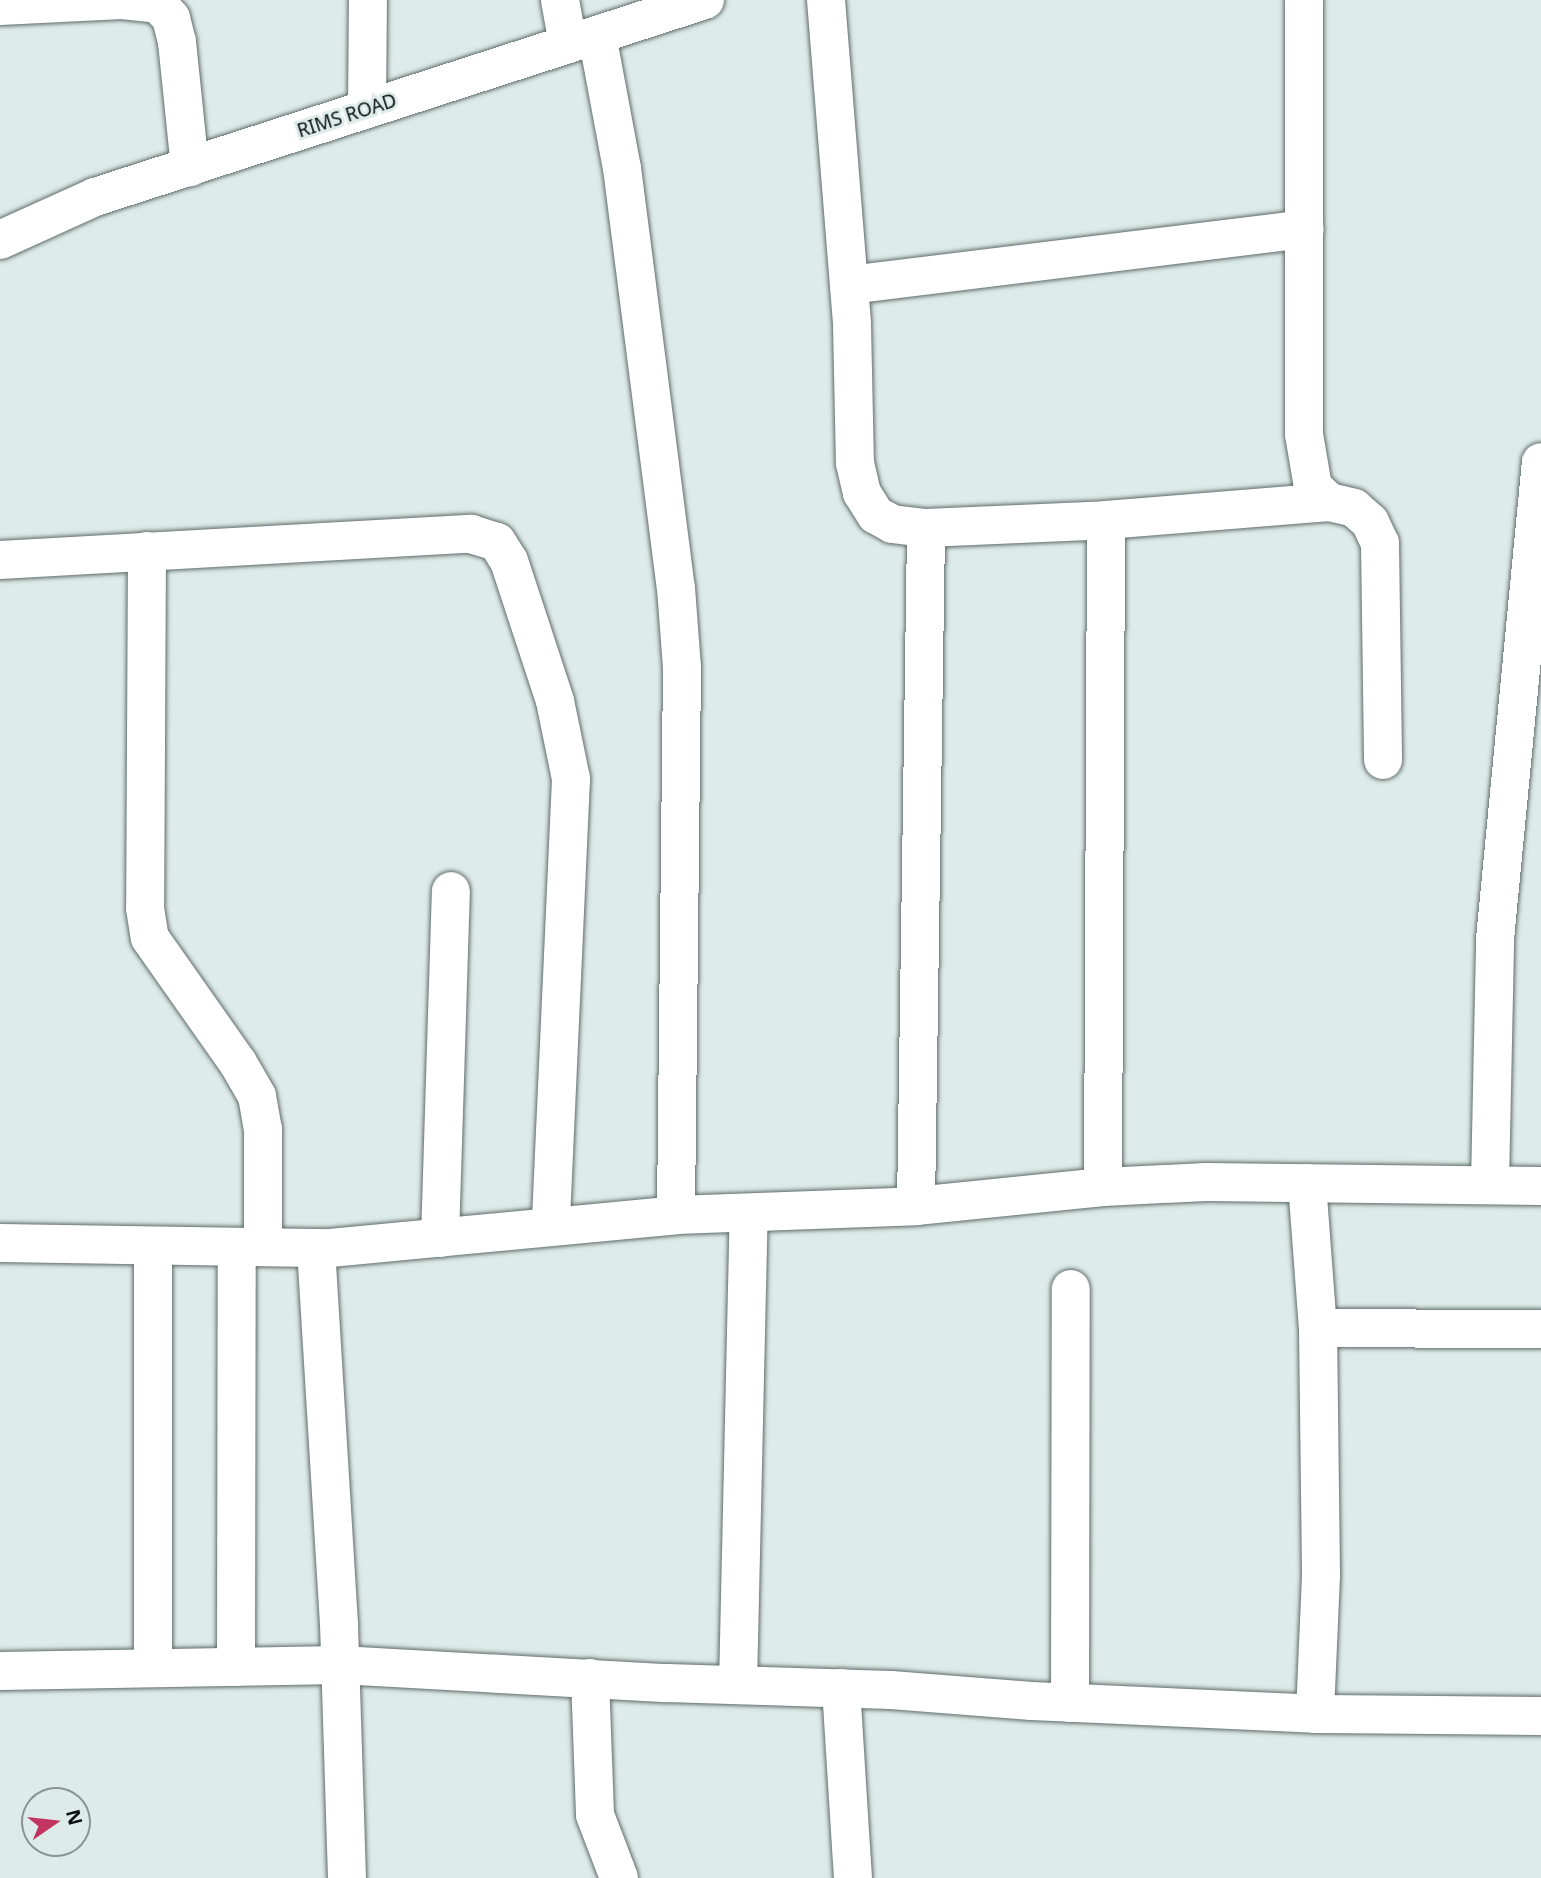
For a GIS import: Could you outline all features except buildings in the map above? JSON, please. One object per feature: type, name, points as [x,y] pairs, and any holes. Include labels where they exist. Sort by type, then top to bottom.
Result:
[{"type":"street","points":[[0,6],[122,0],[158,4],[171,18],[177,42],[190,167]]},
{"type":"street","points":[[367,109],[368,0]]},
{"type":"street","points":[[560,0],[582,39],[622,168],[676,588],[682,667],[676,1215]]},
{"type":"street","points":[[826,0],[849,285],[855,463],[862,493],[876,515],[892,524],[926,528],[1106,520],[1329,502],[1354,508],[1370,522],[1380,543],[1383,760]]},
{"type":"street","points":[[1304,0],[1304,434],[1313,487],[1329,502]]},
{"type":"street","name":"RIMS ROAD","points":[[0,240],[96,197],[701,1]]},
{"type":"street","points":[[849,285],[1305,229]]},
{"type":"street","points":[[1490,1184],[1495,939],[1541,462]]},
{"type":"street","points":[[1103,1187],[1106,520]]},
{"type":"street","points":[[916,1206],[926,528]]},
{"type":"street","points":[[0,560],[471,534],[497,542],[509,561],[555,701],[571,779],[551,1227]]},
{"type":"street","points":[[147,551],[145,908],[150,938],[238,1063],[257,1096],[263,1129],[250,1247],[236,1667]]},
{"type":"street","points":[[440,1238],[451,891]]},
{"type":"street","points":[[0,1243],[316,1248],[676,1215],[916,1206],[1103,1187],[1206,1182],[1541,1186]]},
{"type":"street","points":[[1307,1183],[1318,1328],[1321,1576],[1315,1714]]},
{"type":"street","points":[[738,1685],[749,1213]]},
{"type":"street","points":[[153,1246],[153,1668]]},
{"type":"street","points":[[316,1248],[340,1665],[346,1878]]},
{"type":"street","points":[[1070,1703],[1071,1289]]},
{"type":"street","points":[[1318,1328],[1541,1329]]},
{"type":"street","points":[[0,1671],[340,1665],[841,1688],[1070,1703],[1315,1714],[1541,1716]]},
{"type":"street","points":[[590,1678],[595,1815],[619,1878]]},
{"type":"street","points":[[841,1688],[853,1878]]}]
